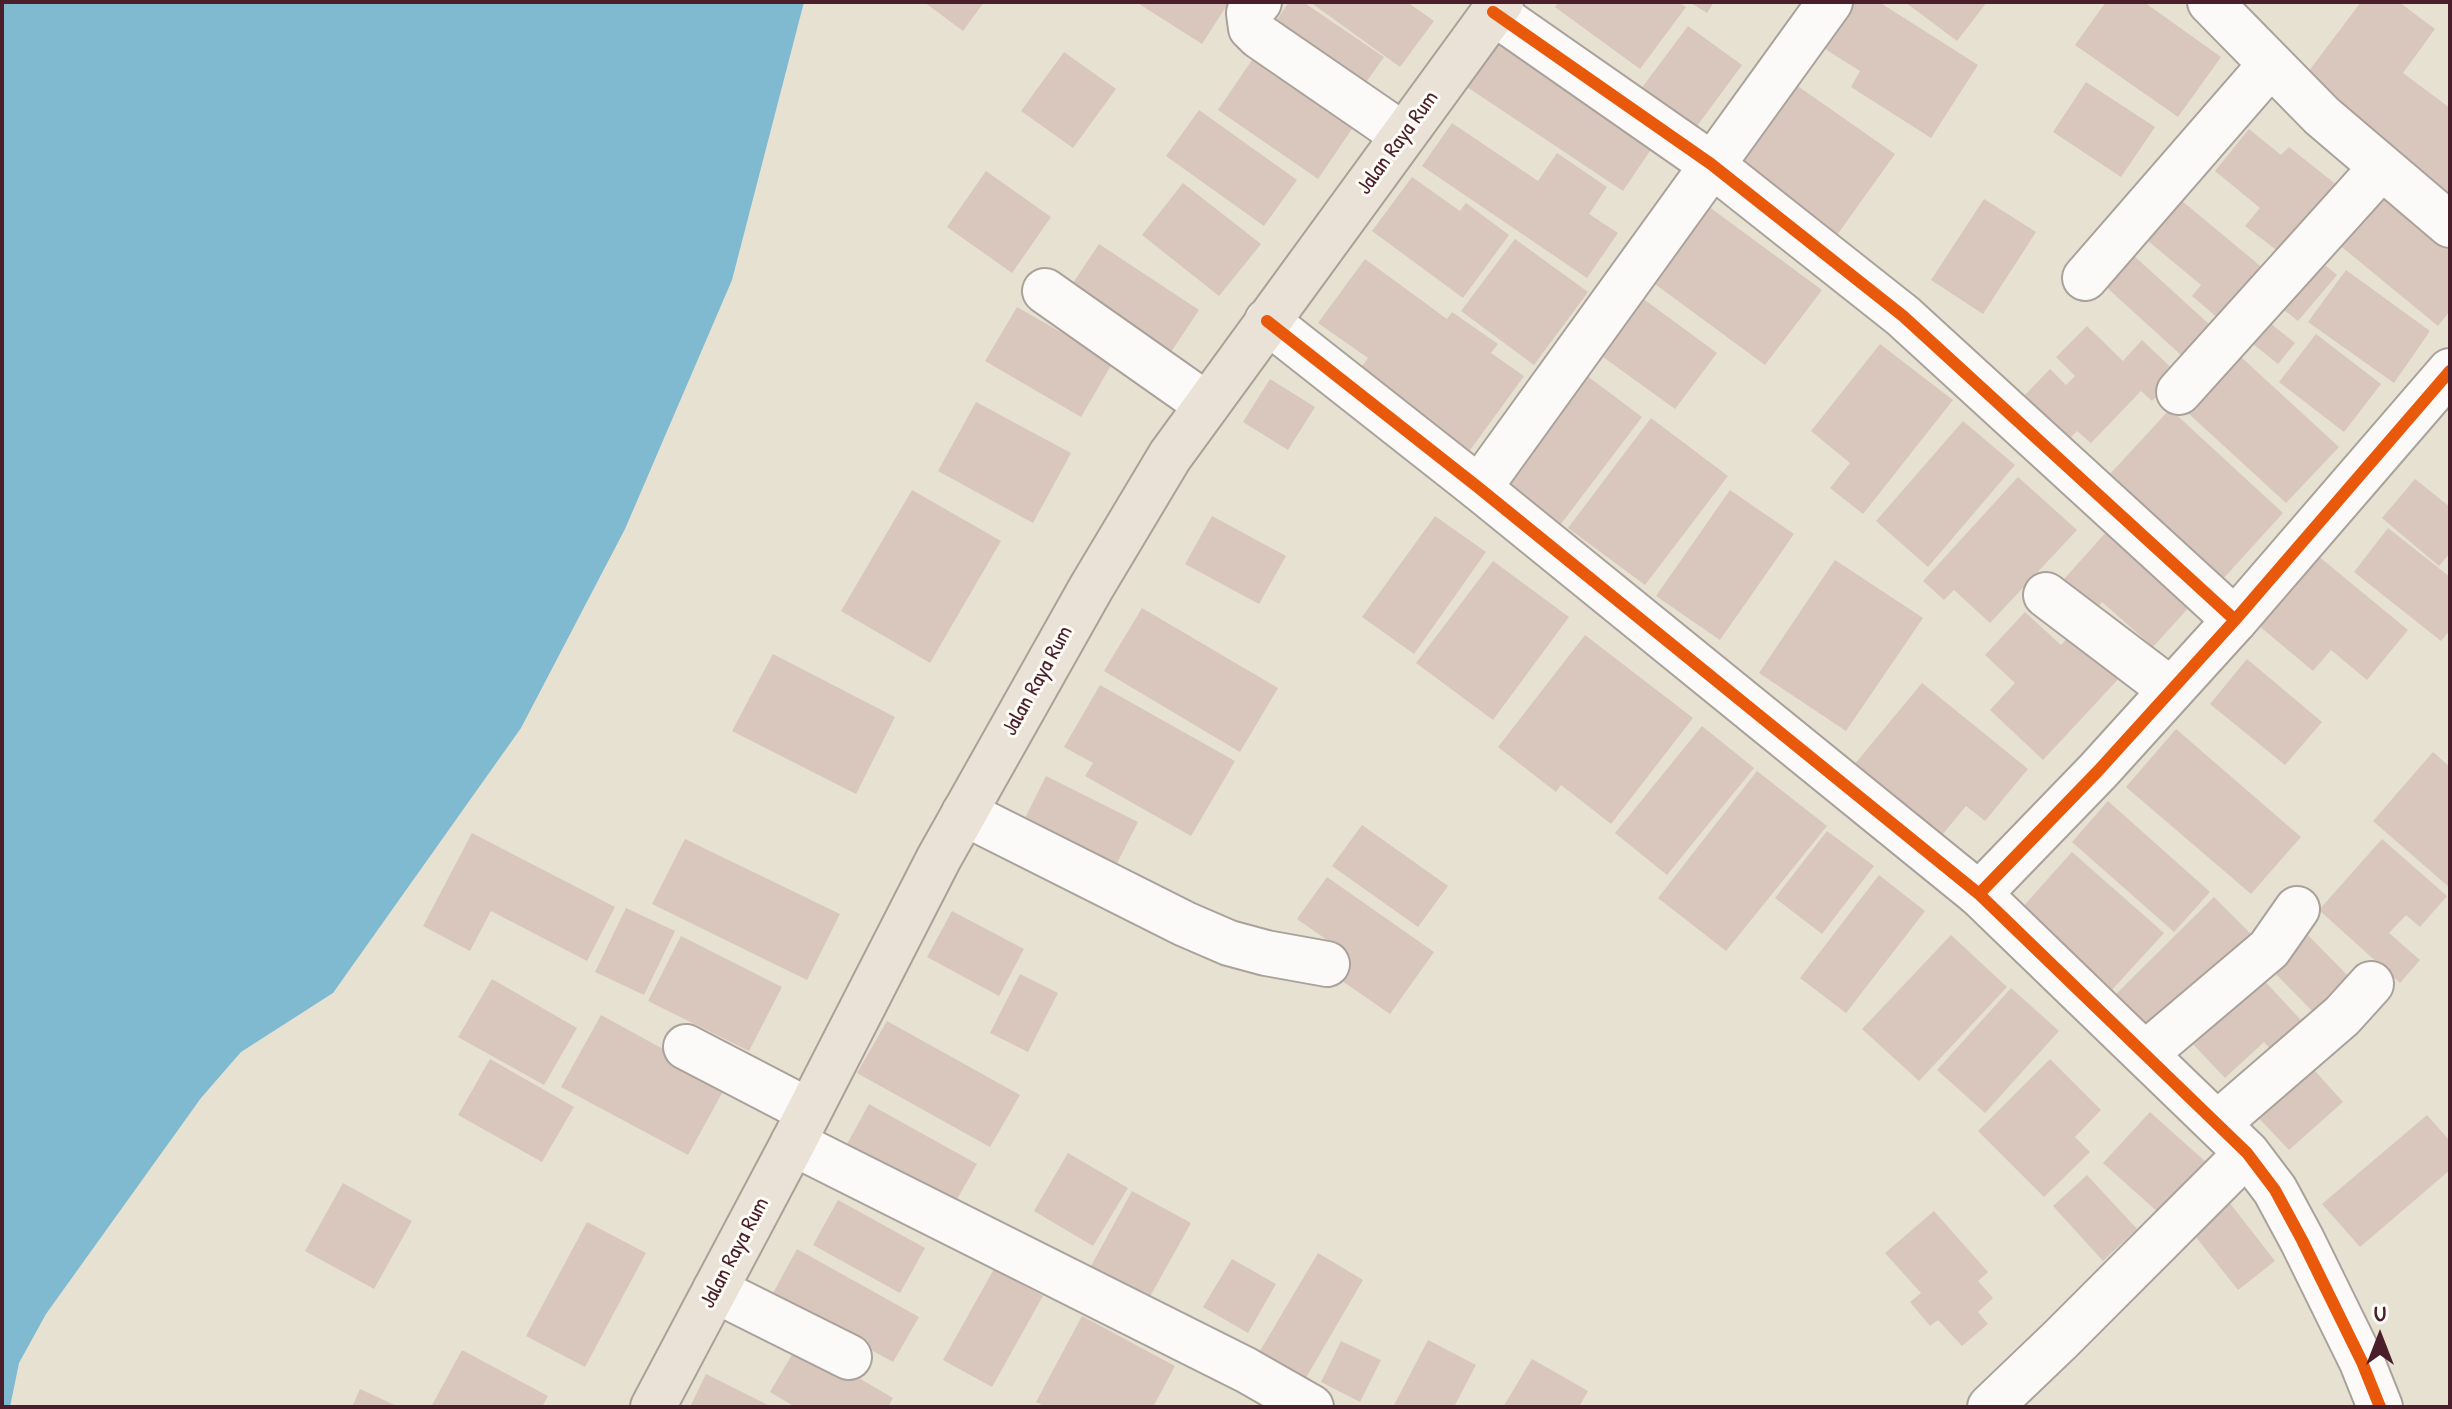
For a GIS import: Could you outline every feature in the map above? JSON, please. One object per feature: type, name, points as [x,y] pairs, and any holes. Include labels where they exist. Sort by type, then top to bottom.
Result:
[{"type":"highway","name":"Jalan Raya Rum","points":[[653,1407],[964,813],[1091,588],[1170,456],[1497,7]]},
{"type":"street","points":[[1259,2],[1249,13],[1251,28],[1259,36],[1403,135]]},
{"type":"street","points":[[1479,488],[1830,2]]},
{"type":"street","points":[[2210,2],[2322,116],[2450,225]]},
{"type":"street","points":[[1497,7],[1711,164],[1903,316],[2235,620]]},
{"type":"street","points":[[2085,278],[2271,64]]},
{"type":"street","points":[[2179,392],[2381,168]]},
{"type":"street","points":[[1045,291],[1207,405]]},
{"type":"street","points":[[1267,321],[1479,488],[1979,894],[2232,1138],[2275,1190],[2362,1362],[2380,1407]]},
{"type":"street","points":[[1979,894],[2098,771],[2235,620],[2450,371]]},
{"type":"street","points":[[2046,595],[2171,690]]},
{"type":"street","points":[[964,813],[1218,938],[1266,953],[1327,964]]},
{"type":"street","points":[[2145,1054],[2269,949],[2297,909]]},
{"type":"street","points":[[1990,1407],[2061,1339],[2232,1138],[2371,984]]},
{"type":"street","points":[[686,1047],[801,1127],[1250,1392],[1311,1407]]},
{"type":"street","points":[[715,1290],[849,1357]]},
{"type":"water","points":[[2,2],[804,2],[732,280],[625,529],[521,728],[333,993],[241,1052],[201,1098],[46,1314],[19,1363],[10,1407],[2,1407]]},
{"type":"building","points":[[924,2],[984,2],[963,31]]},
{"type":"building","points":[[1136,2],[1229,2],[1202,44]]},
{"type":"building","points":[[1289,2],[1303,2],[1384,57],[1357,95],[1267,34]]},
{"type":"building","points":[[1310,2],[1407,2],[1434,21],[1400,67]]},
{"type":"building","points":[[1559,2],[1678,2],[1686,7],[1640,69],[1555,7]]},
{"type":"building","points":[[1689,2],[1714,2],[1707,13]]},
{"type":"building","points":[[1852,2],[1879,2],[1978,65],[1931,138],[1851,87],[1860,71],[1822,47]]},
{"type":"building","points":[[1905,2],[1987,2],[1957,41]]},
{"type":"building","points":[[2106,2],[2144,2],[2221,57],[2178,117],[2075,45]]},
{"type":"building","points":[[2361,2],[2399,2],[2435,29],[2403,73],[2450,108],[2450,197],[2299,84]]},
{"type":"building","points":[[1688,26],[1742,65],[1689,137],[1635,97]]},
{"type":"building","points":[[1501,36],[1658,139],[1623,191],[1467,87]]},
{"type":"building","points":[[1064,52],[1116,89],[1073,148],[1021,111]]},
{"type":"building","points":[[1254,57],[1354,126],[1318,179],[1218,110]]},
{"type":"building","points":[[1789,80],[1895,154],[1837,235],[1731,161]]},
{"type":"building","points":[[2086,82],[2155,127],[2121,177],[2053,132]]},
{"type":"building","points":[[1199,110],[1297,180],[1264,226],[1166,156]]},
{"type":"building","points":[[1452,123],[1538,181],[1557,153],[1607,187],[1589,214],[1618,233],[1587,278],[1422,166]]},
{"type":"building","points":[[2249,129],[2281,155],[2289,147],[2338,186],[2283,255],[2245,226],[2260,208],[2215,171]]},
{"type":"building","points":[[986,171],[1051,217],[1012,273],[947,227]]},
{"type":"building","points":[[1412,177],[1460,211],[1466,203],[1509,235],[1463,298],[1372,231]]},
{"type":"building","points":[[1183,183],[1261,244],[1219,296],[1142,235]]},
{"type":"building","points":[[2379,184],[2450,242],[2450,311],[2438,326],[2332,239]]},
{"type":"building","points":[[2170,191],[2270,274],[2226,325],[2192,296],[2201,285],[2136,231]]},
{"type":"building","points":[[1697,198],[1822,290],[1765,365],[1640,273]]},
{"type":"building","points":[[1984,199],[2036,232],[1983,314],[1931,280]]},
{"type":"building","points":[[1515,239],[1588,292],[1534,365],[1461,311]]},
{"type":"building","points":[[1099,244],[1199,310],[1163,364],[1063,298]]},
{"type":"building","points":[[2121,244],[2210,325],[2181,355],[2093,275]]},
{"type":"building","points":[[2313,255],[2337,275],[2298,321],[2274,302]]},
{"type":"building","points":[[1365,259],[1447,319],[1452,312],[1498,344],[1491,353],[1524,376],[1468,453],[1357,373],[1368,358],[1318,323]]},
{"type":"building","points":[[2346,270],[2430,331],[2394,383],[2308,322]]},
{"type":"building","points":[[1634,292],[1717,353],[1675,409],[1592,349]]},
{"type":"building","points":[[1017,307],[1113,362],[1081,417],[985,361]]},
{"type":"building","points":[[2265,319],[2295,343],[2278,364],[2248,340]]},
{"type":"building","points":[[2087,326],[2123,361],[2142,340],[2178,374],[2152,401],[2141,391],[2091,443],[2077,431],[2069,439],[2024,396],[2050,369],[2066,385],[2075,376],[2056,357]]},
{"type":"building","points":[[2316,334],[2381,384],[2344,432],[2279,382]]},
{"type":"building","points":[[1880,344],[1953,400],[1863,514],[1830,488],[1850,463],[1811,431]]},
{"type":"building","points":[[2229,346],[2339,447],[2286,503],[2176,402]]},
{"type":"building","points":[[1582,372],[1642,417],[1561,524],[1506,483]]},
{"type":"building","points":[[1270,379],[1315,407],[1288,450],[1243,422]]},
{"type":"building","points":[[976,402],[1071,453],[1033,523],[938,471]]},
{"type":"building","points":[[2170,409],[2283,513],[2212,591],[2098,487]]},
{"type":"building","points":[[1651,418],[1728,476],[1645,585],[1568,528]]},
{"type":"building","points":[[1963,421],[2015,465],[1928,567],[1876,521]]},
{"type":"building","points":[[2018,477],[2077,530],[1990,623],[1954,590],[1944,600],[1923,581]]},
{"type":"building","points":[[2415,479],[2450,507],[2450,553],[2439,566],[2382,518]]},
{"type":"building","points":[[912,490],[1001,541],[930,663],[841,611]]},
{"type":"building","points":[[1730,490],[1794,534],[1720,640],[1656,596]]},
{"type":"building","points":[[1212,516],[1286,556],[1259,604],[1185,564]]},
{"type":"building","points":[[1435,516],[1486,552],[1414,654],[1362,617]]},
{"type":"building","points":[[2388,528],[2450,577],[2450,630],[2441,641],[2354,572]]},
{"type":"building","points":[[2109,529],[2192,604],[2153,647],[2102,602],[2088,618],[2055,589]]},
{"type":"building","points":[[2317,555],[2408,630],[2367,680],[2331,650],[2313,671],[2258,625]]},
{"type":"building","points":[[1835,560],[1923,618],[1846,731],[1759,673]]},
{"type":"building","points":[[1493,561],[1569,617],[1493,720],[1416,663]]},
{"type":"building","points":[[1142,608],[1278,688],[1240,752],[1104,671]]},
{"type":"building","points":[[2025,612],[2061,645],[2075,630],[2123,674],[2043,760],[1990,710],[2015,683],[1985,655]]},
{"type":"building","points":[[1585,635],[1693,718],[1611,824],[1561,785],[1556,792],[1498,747]]},
{"type":"building","points":[[773,654],[895,717],[856,794],[732,731]]},
{"type":"building","points":[[2247,659],[2322,722],[2285,765],[2210,704]]},
{"type":"building","points":[[1922,683],[2028,769],[1985,821],[1966,806],[1942,835],[1854,765]]},
{"type":"building","points":[[1100,685],[1235,761],[1191,836],[1085,776],[1093,763],[1064,747]]},
{"type":"building","points":[[1702,726],[1754,768],[1667,875],[1615,833]]},
{"type":"building","points":[[2176,729],[2301,837],[2251,894],[2126,787]]},
{"type":"building","points":[[2433,752],[2450,767],[2450,888],[2373,821]]},
{"type":"building","points":[[1757,771],[1827,826],[1726,951],[1658,898]]},
{"type":"building","points":[[1046,776],[1138,822],[1113,871],[1021,826]]},
{"type":"building","points":[[2108,801],[2210,892],[2174,932],[2072,842]]},
{"type":"building","points":[[1362,825],[1448,886],[1418,927],[1332,866]]},
{"type":"building","points":[[1827,831],[1874,866],[1822,934],[1775,898]]},
{"type":"building","points":[[472,833],[615,907],[587,961],[491,911],[470,951],[423,926]]},
{"type":"building","points":[[685,839],[840,914],[807,980],[652,904]]},
{"type":"building","points":[[2382,839],[2447,896],[2420,927],[2406,915],[2389,933],[2420,960],[2400,983],[2319,910]]},
{"type":"building","points":[[2072,852],[2164,933],[2111,991],[2020,910]]},
{"type":"building","points":[[1879,875],[1925,911],[1846,1013],[1800,978]]},
{"type":"building","points":[[1327,877],[1434,952],[1390,1014],[1332,974],[1347,954],[1297,919]]},
{"type":"building","points":[[2214,897],[2259,942],[2150,1031],[2115,995]]},
{"type":"building","points":[[626,908],[675,931],[644,995],[595,972]]},
{"type":"building","points":[[952,911],[1024,949],[999,996],[927,957]]},
{"type":"building","points":[[2299,926],[2357,985],[2321,1020],[2263,961]]},
{"type":"building","points":[[1951,935],[2007,987],[1919,1081],[1862,1029]]},
{"type":"building","points":[[681,936],[782,987],[749,1051],[648,1001]]},
{"type":"building","points":[[1020,974],[1058,993],[1028,1052],[990,1033]]},
{"type":"building","points":[[2259,975],[2313,1033],[2281,1061],[2264,1042],[2225,1078],[2189,1040]]},
{"type":"building","points":[[492,979],[577,1028],[544,1085],[458,1037]]},
{"type":"building","points":[[2011,988],[2059,1031],[1985,1113],[1937,1070]]},
{"type":"building","points":[[601,1015],[727,1084],[688,1155],[561,1087]]},
{"type":"building","points":[[887,1021],[1020,1095],[990,1147],[857,1073]]},
{"type":"building","points":[[490,1059],[574,1107],[542,1162],[458,1115]]},
{"type":"building","points":[[2050,1059],[2101,1110],[2075,1137],[2090,1152],[2044,1197],[1978,1131]]},
{"type":"building","points":[[2307,1062],[2343,1102],[2289,1150],[2253,1112]]},
{"type":"building","points":[[869,1104],[977,1164],[948,1215],[841,1155]]},
{"type":"building","points":[[2150,1112],[2207,1163],[2160,1214],[2103,1163]]},
{"type":"building","points":[[2427,1115],[2450,1141],[2450,1170],[2360,1247],[2322,1204]]},
{"type":"building","points":[[1068,1153],[1128,1188],[1093,1246],[1034,1211]]},
{"type":"building","points":[[2087,1175],[2137,1229],[2103,1261],[2053,1206]]},
{"type":"building","points":[[343,1183],[412,1221],[374,1289],[305,1251]]},
{"type":"building","points":[[1132,1191],[1191,1223],[1143,1309],[1085,1277]]},
{"type":"building","points":[[838,1200],[925,1248],[900,1293],[813,1245]]},
{"type":"building","points":[[2229,1202],[2275,1261],[2238,1290],[2191,1231]]},
{"type":"building","points":[[1934,1211],[1988,1272],[1978,1281],[1993,1298],[1978,1312],[1988,1324],[1962,1346],[1938,1320],[1930,1326],[1910,1302],[1921,1293],[1885,1253]]},
{"type":"building","points":[[587,1222],[646,1253],[585,1367],[526,1336]]},
{"type":"building","points":[[797,1249],[919,1317],[893,1362],[772,1295]]},
{"type":"building","points":[[1318,1253],[1363,1280],[1300,1388],[1254,1361]]},
{"type":"building","points":[[1232,1259],[1276,1284],[1248,1333],[1203,1307]]},
{"type":"building","points":[[994,1269],[1043,1296],[992,1387],[943,1360]]},
{"type":"building","points":[[1082,1316],[1175,1366],[1153,1407],[1046,1407],[1036,1402]]},
{"type":"building","points":[[1428,1340],[1476,1365],[1454,1407],[1393,1407]]},
{"type":"building","points":[[1341,1341],[1381,1360],[1360,1402],[1321,1382]]},
{"type":"building","points":[[799,1343],[893,1398],[888,1407],[795,1407],[770,1392]]},
{"type":"building","points":[[462,1350],[548,1396],[542,1407],[431,1407]]},
{"type":"building","points":[[1532,1359],[1588,1391],[1579,1407],[1503,1407]]},
{"type":"building","points":[[706,1374],[772,1407],[690,1407]]},
{"type":"building","points":[[360,1389],[399,1407],[352,1407]]},
{"type":"cycle path","points":[[1493,12],[1711,164],[1903,316],[2235,620]]},
{"type":"cycle path","points":[[1267,321],[1479,488],[1979,894],[2098,771],[2235,620],[2450,371]]},
{"type":"cycle path","points":[[1979,894],[2247,1153],[2275,1190],[2302,1240],[2362,1362],[2380,1407]]}]
